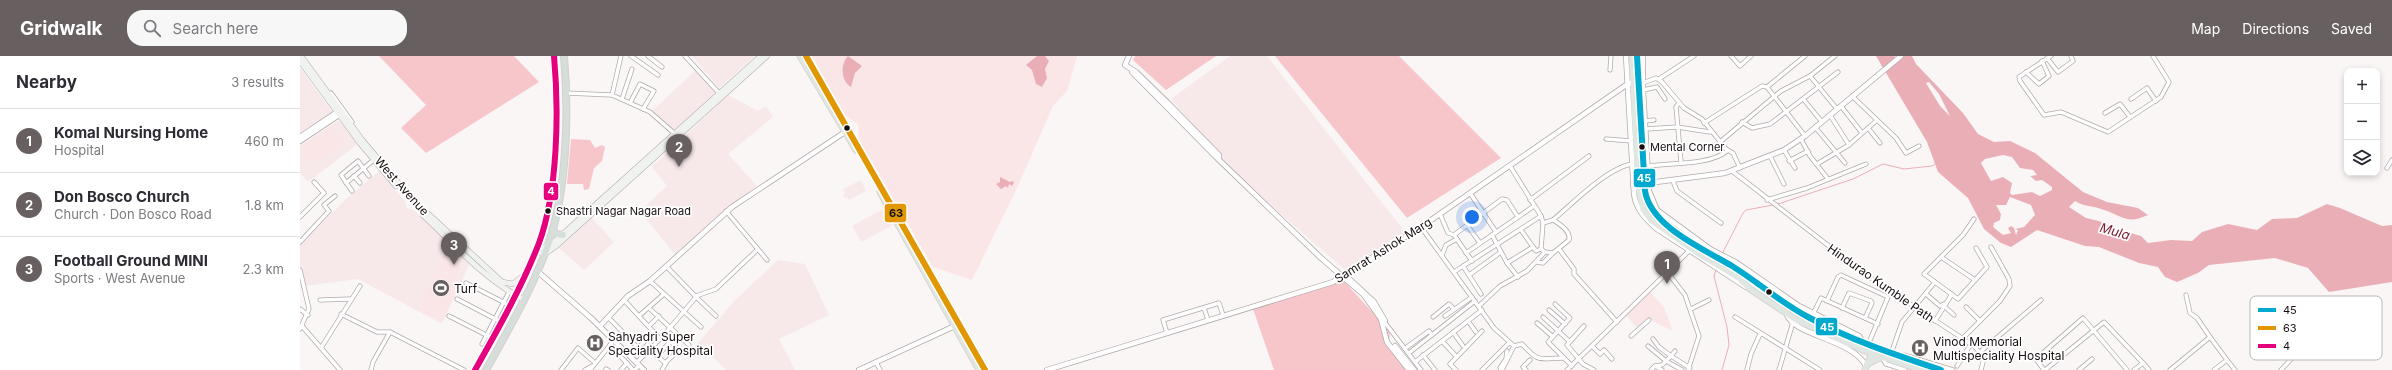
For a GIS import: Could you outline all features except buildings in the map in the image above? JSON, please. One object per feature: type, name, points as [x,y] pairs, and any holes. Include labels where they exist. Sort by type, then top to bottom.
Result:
[{"type":"highway","points":[[475,370],[489,337],[536,251],[542,232],[553,175],[556,100],[554,56]]},
{"type":"highway","points":[[486,370],[547,250],[553,229],[562,183],[566,93],[564,56]]},
{"type":"highway","points":[[553,229],[556,234],[563,235]]},
{"type":"main road","name":"West Avenue","points":[[300,56],[337,104],[340,113]]},
{"type":"main road","points":[[547,250],[761,56]]},
{"type":"main road","points":[[536,251],[547,250],[589,217],[767,56]]},
{"type":"main road","points":[[803,56],[845,132],[855,144]]},
{"type":"main road","points":[[803,56],[855,144],[957,325],[985,370]]},
{"type":"main road","points":[[1632,56],[1646,184],[1646,200],[1654,213],[1671,228],[1713,259]]},
{"type":"main road","points":[[1637,56],[1636,185],[1643,209],[1652,221],[1808,317],[1875,348],[1941,370]]},
{"type":"main road","name":"West Avenue","points":[[300,61],[410,203],[475,264],[512,293],[523,299]]},
{"type":"main road","name":"West Avenue","points":[[375,158],[413,200],[502,282],[512,284],[524,275]]},
{"type":"main road","points":[[1724,264],[1749,287],[1787,315],[1872,354],[1922,370]]},
{"type":"main road","points":[[957,325],[979,370]]},
{"type":"main road","points":[[1866,367],[1875,348]]},
{"type":"main road","points":[[1859,370],[1881,357]]},
{"type":"street","points":[[612,95],[621,56]]},
{"type":"street","points":[[631,56],[658,75]]},
{"type":"street","points":[[648,56],[662,67]]},
{"type":"street","points":[[685,56],[719,94]]},
{"type":"street","points":[[1129,56],[1125,66],[1319,254],[1374,302],[1386,324],[1409,352],[1421,370]]},
{"type":"street","points":[[1610,70],[1612,56]]},
{"type":"street","points":[[1626,56],[1636,82],[1643,90],[1648,166],[1646,184]]},
{"type":"street","points":[[1643,56],[1636,82],[1631,141],[1632,164],[1636,185],[1635,201],[1640,211],[1664,236],[1689,251],[1724,264],[1813,314],[1859,336],[1865,343],[1878,324],[1887,296],[1841,275],[1838,277],[1827,300]]},
{"type":"street","points":[[1636,82],[1659,79],[1694,56]]},
{"type":"street","points":[[1731,56],[1740,66],[1752,56]]},
{"type":"street","points":[[1767,87],[1805,56]]},
{"type":"street","points":[[1720,142],[1742,122],[1775,96],[1810,76],[1834,56]]},
{"type":"street","points":[[1636,185],[1673,181],[1732,171],[1784,150],[1803,138],[1901,56]]},
{"type":"street","points":[[2071,56],[2073,61],[2058,72],[2049,57],[2019,77],[2020,81],[2044,115],[2061,112],[2108,132],[2156,101],[2165,93],[2169,82],[2153,56]]},
{"type":"street","points":[[2026,72],[2039,84],[2049,76],[2042,61]]},
{"type":"street","points":[[313,68],[337,104],[352,122]]},
{"type":"street","points":[[622,99],[632,69]]},
{"type":"street","points":[[1742,122],[1752,128],[1763,127],[1788,113],[1838,72]]},
{"type":"street","points":[[1810,76],[1862,133]]},
{"type":"street","points":[[1659,79],[1678,103],[1686,110],[1700,117],[1727,151],[1734,154],[1740,168]]},
{"type":"street","name":"Samrat Ashok Marg","points":[[1047,370],[1223,315],[1320,287],[1344,276],[1421,227],[1636,82]]},
{"type":"street","points":[[630,103],[640,84],[654,91],[643,109]]},
{"type":"street","points":[[1704,123],[1762,86],[1767,87],[1788,113],[1803,138],[1808,151],[1828,179]]},
{"type":"street","points":[[1643,90],[1657,87],[1665,99]]},
{"type":"street","points":[[2131,99],[2147,88],[2156,101]]},
{"type":"street","points":[[566,93],[612,95],[652,113],[675,134]]},
{"type":"street","points":[[1852,96],[1876,121],[1896,138],[1906,153],[1919,146]]},
{"type":"street","points":[[1804,100],[1822,122]]},
{"type":"street","points":[[1678,103],[1676,107],[1681,162]]},
{"type":"street","points":[[2105,113],[2120,104],[2130,118]]},
{"type":"street","points":[[300,137],[340,113]]},
{"type":"street","points":[[300,141],[340,113]]},
{"type":"street","points":[[1830,115],[1849,145]]},
{"type":"street","points":[[1645,121],[1654,120]]},
{"type":"street","points":[[1818,164],[1849,145],[1876,121]]},
{"type":"street","points":[[1646,129],[1678,127],[1712,132]]},
{"type":"street","points":[[1815,127],[1845,162]]},
{"type":"street","points":[[1868,128],[1880,142]]},
{"type":"street","points":[[600,326],[624,300],[650,281],[726,211],[845,132]]},
{"type":"street","points":[[1606,139],[1631,141]]},
{"type":"street","points":[[1784,150],[1789,161],[1795,168]]},
{"type":"street","points":[[1648,166],[1708,160],[1722,156],[1727,151]]},
{"type":"street","points":[[1789,161],[1808,151]]},
{"type":"street","points":[[1530,200],[1589,156]]},
{"type":"street","points":[[1770,156],[1784,184]]},
{"type":"street","points":[[346,183],[375,158]]},
{"type":"street","points":[[2387,168],[2392,160]]},
{"type":"street","points":[[352,191],[341,175],[358,162],[369,176]]},
{"type":"street","points":[[1543,223],[1553,220],[1603,179],[1621,168],[1632,164]]},
{"type":"street","points":[[1767,200],[1866,164]]},
{"type":"street","points":[[1510,166],[1541,216],[1543,223],[1541,249]]},
{"type":"street","name":"Hindurao Kumble Path","points":[[1732,171],[1767,200],[1780,208],[1869,277],[1963,338],[1980,352]]},
{"type":"street","points":[[354,176],[360,184]]},
{"type":"street","points":[[1673,181],[1677,191],[1721,223]]},
{"type":"street","points":[[300,216],[324,193],[314,182]]},
{"type":"street","points":[[1470,193],[1496,232]]},
{"type":"street","points":[[300,242],[329,212],[324,205],[335,196]]},
{"type":"street","points":[[1442,255],[1446,245],[1467,225],[1482,213],[1505,199],[1518,217]]},
{"type":"street","points":[[1466,253],[1534,206]]},
{"type":"street","points":[[300,209],[304,213]]},
{"type":"street","points":[[726,211],[757,250],[767,260]]},
{"type":"street","points":[[1440,214],[1448,233],[1456,237],[1472,261]]},
{"type":"street","points":[[1454,272],[1541,216]]},
{"type":"street","points":[[1974,219],[1963,235],[1924,274],[1958,299],[1987,267],[1976,248]]},
{"type":"street","points":[[1538,262],[1543,263],[1569,240],[1570,236],[1564,228],[1553,220]]},
{"type":"street","points":[[1467,225],[1480,243]]},
{"type":"street","points":[[1421,227],[1494,328],[1509,343],[1514,346],[1522,344],[1536,359],[1564,358]]},
{"type":"street","points":[[1521,230],[1537,251],[1541,249],[1545,252],[1553,253]]},
{"type":"street","points":[[1492,236],[1518,277]]},
{"type":"street","points":[[1963,338],[2000,301],[2010,286],[2009,279],[1991,246]]},
{"type":"street","points":[[1508,263],[1533,247]]},
{"type":"street","points":[[1559,249],[1574,269],[1574,274],[1616,322]]},
{"type":"street","points":[[610,345],[634,370],[638,363],[664,336],[696,296],[716,289],[757,250]]},
{"type":"street","points":[[1567,370],[1689,251]]},
{"type":"street","points":[[1469,275],[1501,252]]},
{"type":"street","points":[[1479,306],[1497,289],[1518,277],[1538,262],[1545,252]]},
{"type":"street","points":[[1941,257],[1975,280]]},
{"type":"street","points":[[666,266],[716,316]]},
{"type":"street","points":[[1463,266],[1481,294]]},
{"type":"street","points":[[537,271],[600,326],[644,370]]},
{"type":"street","points":[[300,273],[308,303],[308,315],[301,328],[340,370]]},
{"type":"street","points":[[1653,339],[1659,347],[1689,369],[1699,339],[1691,309],[1682,290],[1668,273]]},
{"type":"street","points":[[1344,276],[1381,318],[1388,342],[1409,370]]},
{"type":"street","points":[[650,281],[700,327]]},
{"type":"street","points":[[1892,351],[1899,328],[1935,282]]},
{"type":"street","points":[[466,283],[506,304]]},
{"type":"street","points":[[321,348],[360,286]]},
{"type":"street","points":[[1842,308],[1849,293],[1870,301],[1872,303],[1865,318]]},
{"type":"street","points":[[640,315],[664,294]]},
{"type":"street","points":[[1926,294],[1940,306],[1948,302]]},
{"type":"street","points":[[1935,321],[1952,294]]},
{"type":"street","points":[[2186,295],[2190,313],[2197,318],[2235,370]]},
{"type":"street","points":[[1813,314],[1821,298],[1878,324]]},
{"type":"street","points":[[457,299],[498,320]]},
{"type":"street","points":[[1445,316],[1454,309],[1474,299]]},
{"type":"street","points":[[1409,352],[1432,335],[1474,299]]},
{"type":"street","points":[[320,300],[351,300]]},
{"type":"street","points":[[624,300],[650,325],[660,339]]},
{"type":"street","points":[[1691,309],[1709,300]]},
{"type":"street","points":[[1982,370],[1984,361],[1980,352],[2041,300]]},
{"type":"street","points":[[1167,333],[1163,320],[1219,303],[1223,315]]},
{"type":"street","points":[[1433,317],[1449,304],[1454,309]]},
{"type":"street","points":[[1555,304],[1570,318],[1552,336],[1549,344],[1572,366]]},
{"type":"street","points":[[1945,307],[1954,315]]},
{"type":"street","points":[[1966,307],[1980,321]]},
{"type":"street","points":[[649,308],[689,345]]},
{"type":"street","points":[[1204,308],[1208,320]]},
{"type":"street","points":[[300,309],[308,315]]},
{"type":"street","points":[[1415,362],[1482,310]]},
{"type":"street","points":[[1549,310],[1565,324]]},
{"type":"street","points":[[341,314],[377,332],[390,332],[464,370]]},
{"type":"street","points":[[1787,315],[1793,322],[1853,350],[1862,358],[1866,367]]},
{"type":"street","points":[[449,316],[489,337],[482,344]]},
{"type":"street","points":[[650,325],[659,316]]},
{"type":"street","points":[[1543,316],[1569,341]]},
{"type":"street","points":[[608,317],[638,348],[654,332]]},
{"type":"street","points":[[1735,317],[1784,349],[1820,370]]},
{"type":"street","points":[[2127,370],[2093,329],[2084,318],[2081,318],[2036,359],[2045,370],[2093,329],[2106,322],[2149,370]]},
{"type":"street","points":[[1631,336],[1650,320]]},
{"type":"street","points":[[1468,321],[1476,332]]},
{"type":"street","points":[[1779,370],[1793,322]]},
{"type":"street","points":[[1386,324],[1391,342],[1414,370]]},
{"type":"street","points":[[1537,324],[1552,336]]},
{"type":"street","points":[[859,370],[957,325]]},
{"type":"street","points":[[1584,326],[1567,345],[1586,368],[1594,370]]},
{"type":"street","points":[[1407,347],[1429,331],[1432,335]]},
{"type":"street","points":[[1456,370],[1450,364],[1482,331]]},
{"type":"street","points":[[372,370],[373,362],[390,332]]},
{"type":"street","points":[[1453,332],[1463,346]]},
{"type":"street","points":[[1747,370],[1751,354],[1760,334]]},
{"type":"street","points":[[662,370],[666,363],[680,351],[664,336]]},
{"type":"street","points":[[2170,370],[2210,337]]},
{"type":"street","points":[[585,370],[591,368],[596,363],[614,340]]},
{"type":"street","points":[[1442,341],[1455,355]]},
{"type":"street","points":[[657,356],[670,342]]},
{"type":"street","points":[[1482,370],[1509,343]]},
{"type":"street","points":[[1957,366],[1971,344]]},
{"type":"street","points":[[1502,370],[1514,346]]},
{"type":"street","points":[[1592,346],[1600,354],[1604,350],[1612,359]]},
{"type":"street","points":[[1648,346],[1666,361],[1682,370]]},
{"type":"street","points":[[561,370],[578,348],[596,363]]},
{"type":"street","points":[[650,349],[666,363]]},
{"type":"street","points":[[1651,370],[1655,366],[1662,365],[1675,350]]},
{"type":"street","points":[[1502,370],[1500,368],[1506,359],[1507,351]]},
{"type":"street","points":[[1884,351],[1892,351],[1953,370]]},
{"type":"street","points":[[1423,355],[1434,370]]},
{"type":"street","points":[[1881,357],[1886,364],[1905,370]]},
{"type":"street","points":[[2079,370],[2092,359]]},
{"type":"street","points":[[1526,370],[1523,367],[1530,360]]},
{"type":"street","points":[[2214,370],[2227,360]]},
{"type":"street","points":[[2281,370],[2290,360]]},
{"type":"street","points":[[876,362],[880,370]]},
{"type":"street","points":[[620,370],[626,363]]},
{"type":"street","points":[[2134,370],[2143,363]]},
{"type":"street","points":[[1655,366],[1662,370]]},
{"type":"shaded area","points":[[379,56],[514,56],[539,82],[426,153],[401,128],[426,105]]},
{"type":"shaded area","points":[[692,56],[755,56],[719,88]]},
{"type":"shaded area","points":[[812,56],[1077,56],[1067,91],[1053,106],[1017,188],[972,280],[933,267],[859,139],[858,124],[846,116]]},
{"type":"shaded area","points":[[1135,56],[1216,56],[1166,90],[1133,60]]},
{"type":"shaded area","points":[[1230,56],[1267,56],[1405,232],[1347,269],[1344,269],[1236,175],[1171,99]]},
{"type":"shaded area","points":[[1275,56],[1399,56],[1501,158],[1407,218]]},
{"type":"shaded area","points":[[300,68],[333,113],[300,133]]},
{"type":"shaded area","points":[[697,69],[718,93],[675,132],[650,113]]},
{"type":"shaded area","points":[[728,95],[758,111],[766,106],[773,117],[728,154],[757,186],[725,210],[675,255],[640,211],[667,186],[652,167]]},
{"type":"shaded area","points":[[338,121],[342,123],[359,143],[308,182],[300,173],[300,145]]},
{"type":"shaded area","points":[[332,127],[345,142],[322,160],[310,161],[300,148]]},
{"type":"shaded area","points":[[571,139],[590,140],[595,148],[602,145],[605,147],[602,161],[594,168],[589,189],[584,190],[583,184],[567,184]]},
{"type":"shaded area","points":[[379,171],[405,201],[407,208],[414,210],[470,263],[442,324],[358,279],[305,286],[300,271],[300,245],[344,201]]},
{"type":"shaded area","points":[[861,180],[866,191],[849,200],[847,197],[844,198],[843,195],[845,194],[843,189]]},
{"type":"shaded area","points":[[883,209],[893,225],[861,242],[852,226]]},
{"type":"shaded area","points":[[592,218],[614,242],[584,270],[559,248]]},
{"type":"shaded area","points":[[445,253],[454,256],[446,273],[438,269]]},
{"type":"shaded area","points":[[455,257],[463,261],[456,277],[447,273]]},
{"type":"shaded area","points":[[778,260],[805,264],[829,315],[779,339],[795,370],[726,370],[698,343],[735,300]]},
{"type":"shaded area","points":[[437,271],[460,282],[443,321],[419,311]]},
{"type":"shaded area","points":[[1341,278],[1389,330],[1390,336],[1388,339],[1404,365],[1412,370],[1274,370],[1252,306]]},
{"type":"shaded area","points":[[1649,291],[1664,307],[1673,331],[1650,320],[1639,330],[1625,314]]},
{"type":"water","points":[[848,56],[862,66],[855,73],[851,87],[845,81],[843,72],[845,59]]},
{"type":"water","points":[[1037,56],[1045,56],[1049,61],[1045,69],[1047,78],[1042,87],[1036,84],[1032,70],[1026,65]]},
{"type":"water","points":[[1876,56],[1888,56],[1895,62],[1899,56],[1912,56],[1916,64],[1963,113],[1978,134],[1994,142],[2010,141],[2035,153],[2083,192],[2107,202],[2138,208],[2148,215],[2141,218],[2129,219],[2100,208],[2083,205],[2075,201],[2069,207],[2086,218],[2141,236],[2148,243],[2171,240],[2192,241],[2202,232],[2228,224],[2257,230],[2272,219],[2297,218],[2327,204],[2382,226],[2392,225],[2392,282],[2329,292],[2308,268],[2275,258],[2209,265],[2198,273],[2177,282],[2165,277],[2158,267],[2139,263],[2099,247],[2085,246],[2037,230],[2011,247],[2001,243],[1984,229],[1968,198],[1938,172],[1927,142]],"holes":[[[1929,82],[1939,94],[1950,116],[1940,106],[1926,83]],[[2003,155],[2012,157],[2020,168],[2033,170],[2037,175],[2030,176],[2036,181],[2042,180],[2052,187],[2052,190],[2040,196],[2032,192],[2012,195],[2010,193],[2012,183],[2003,177],[1991,181],[1981,163],[1985,159]],[[2010,197],[2031,205],[2035,215],[2024,227],[2015,229],[2018,230],[2016,235],[2014,228],[2011,226],[2008,228],[2011,233],[2003,235],[1993,227],[1994,223],[2000,220],[2001,214],[1996,205],[2006,205]]]},
{"type":"water","points":[[1000,177],[1010,182],[1013,181],[1014,183],[1012,186],[1009,184],[1008,188],[1006,186],[1001,189],[996,184],[1000,182]]},
{"type":"waterway","name":"Mula","points":[[1891,56],[1897,66]]},
{"type":"waterway","points":[[1778,204],[1853,179],[1883,164],[1904,169],[1932,166],[1935,164]]},
{"type":"waterway","points":[[1722,254],[1746,210],[1773,205]]},
{"type":"waterway","points":[[1716,270],[1714,276],[1727,327],[1729,345],[1722,370]]},
{"type":"transit line","name":"4","points":[[475,370],[525,276],[539,243],[545,222],[550,199],[556,150],[556,77],[554,56]]},
{"type":"transit line","name":"63","points":[[806,56],[985,370]]},
{"type":"transit line","name":"45","points":[[1637,56],[1645,191],[1649,204],[1657,216],[1680,236],[1732,266],[1808,317],[1857,340],[1941,370]]},
{"type":"place","name":"Mental Corner","points":[[1642,147]]},
{"type":"place","name":"Don Bosco Church","points":[[679,167]]},
{"type":"place","name":"Shastri Nagar Nagar Road","points":[[548,211]]},
{"type":"place","name":"Football Ground MINI","points":[[454,265]]},
{"type":"place","name":"Komal Nursing Home","points":[[1667,284]]},
{"type":"place","name":"Turf","points":[[441,288]]},
{"type":"place","name":"Sahyadri Super Speciality Hospital","points":[[595,343]]},
{"type":"place","name":"Vinod Memorial Multispeciality Hospital","points":[[1920,348]]}]
